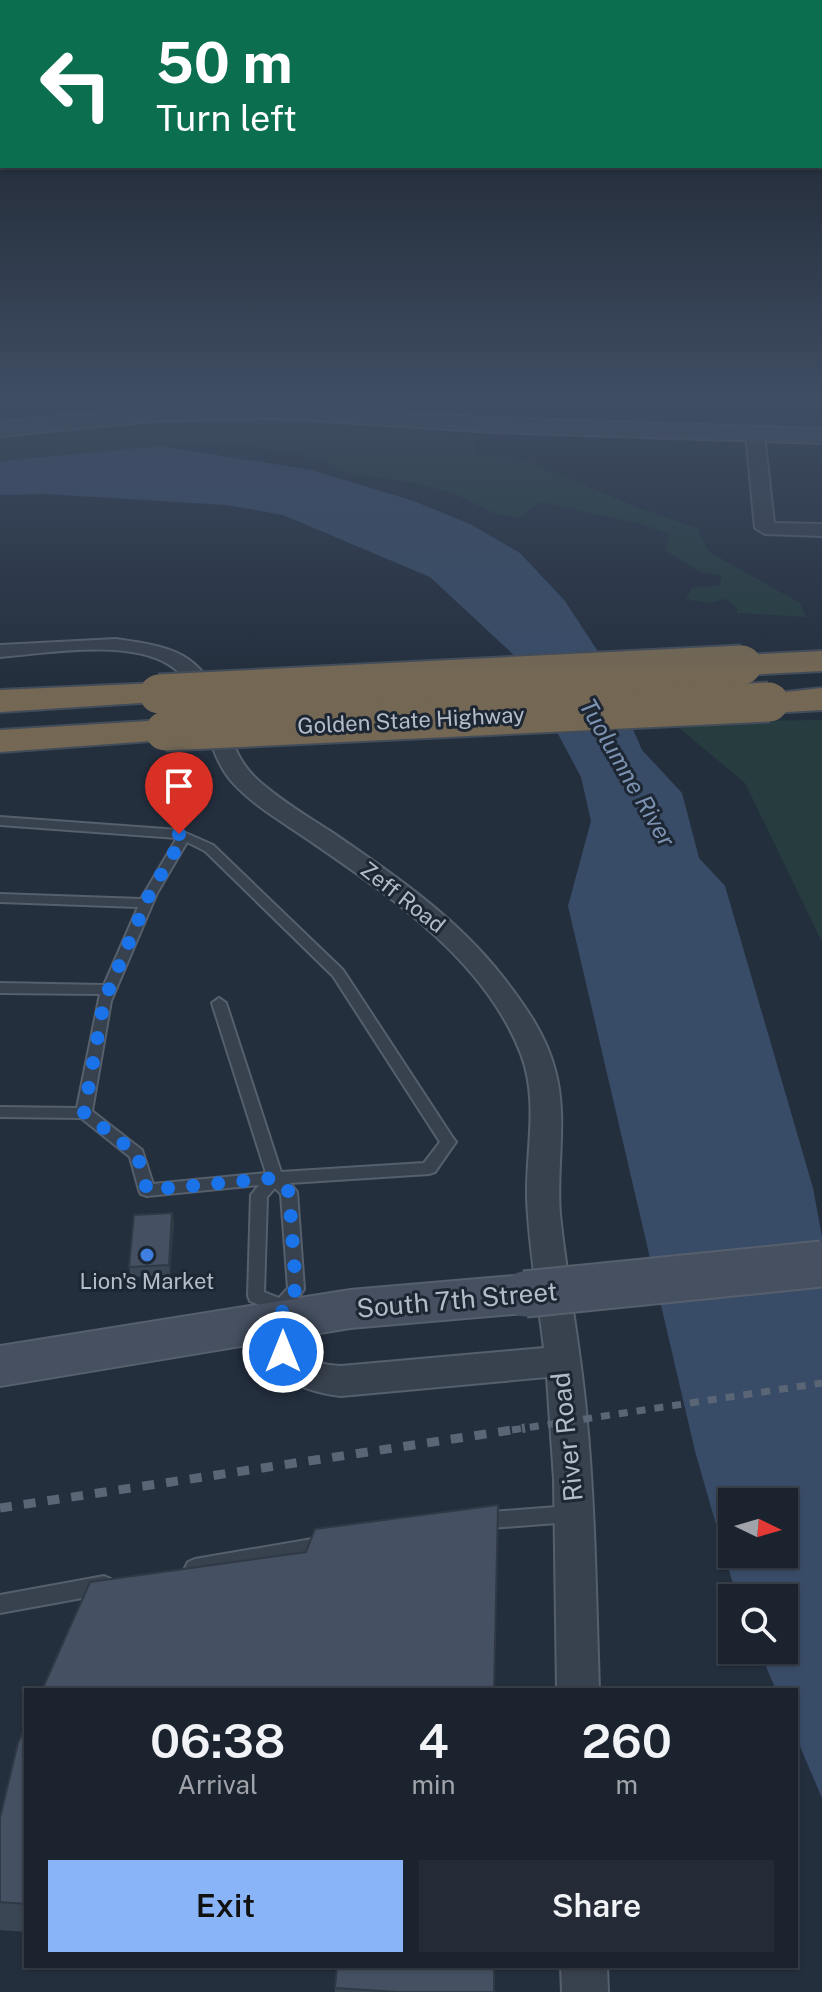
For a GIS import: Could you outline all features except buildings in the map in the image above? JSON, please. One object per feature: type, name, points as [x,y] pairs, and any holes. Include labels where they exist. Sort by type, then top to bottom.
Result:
[{"type":"highway","name":"Golden State Highway","points":[[0,701],[822,661]]},
{"type":"highway","name":"Golden State Highway","points":[[0,741],[822,701]]},
{"type":"street","points":[[761,489],[765,528],[822,530]]},
{"type":"street","name":"Zeff Road","points":[[0,651],[113,644],[145,649],[176,662],[202,684],[221,747],[243,780],[431,915],[490,979],[521,1027],[540,1068],[546,1101],[543,1207],[563,1361]]},
{"type":"street","name":"South 7th Street","points":[[0,1366],[183,1336],[283,1313],[525,1294],[822,1264]]},
{"type":"street","name":"River Road","points":[[283,1313],[283,1352],[297,1369],[318,1379],[341,1381],[563,1361],[575,1514],[578,1688]]},
{"type":"street","points":[[0,1340],[183,1336]]},
{"type":"street","points":[[584,1968],[585,1992]]},
{"type":"lane","points":[[0,821],[184,836],[209,848],[338,973],[448,1142],[429,1168],[147,1190],[137,1154],[84,1113],[0,1112]]},
{"type":"lane","points":[[84,1113],[104,1001],[146,903],[184,836]]},
{"type":"lane","points":[[0,898],[146,903]]},
{"type":"lane","points":[[0,988],[108,990]]},
{"type":"lane","points":[[219,1003],[275,1178],[289,1192],[291,1199],[296,1289],[283,1313],[256,1296],[259,1195],[275,1178]]},
{"type":"lane","points":[[458,1524],[575,1514]]},
{"type":"lane","points":[[168,1573],[336,1544]]},
{"type":"lane","points":[[0,1604],[122,1581]]},
{"type":"green space","points":[[438,489],[593,489],[697,528],[709,552],[800,603],[806,617],[737,613],[737,608],[726,599],[707,603],[686,599],[692,588],[720,585],[722,576],[700,572],[665,550],[669,534],[641,524],[540,502],[519,518],[493,513],[456,494]]},
{"type":"green space","points":[[822,720],[822,942],[745,783],[672,722]]},
{"type":"water","name":"Tuolumne River","points":[[0,489],[374,489],[470,524],[520,553],[565,601],[601,656],[642,750],[682,793],[699,858],[725,886],[813,1188],[822,1237],[822,1798],[798,1742],[798,1688],[775,1688],[765,1664],[798,1664],[798,1584],[733,1584],[728,1568],[798,1568],[798,1488],[718,1488],[718,1532],[695,1451],[568,906],[591,821],[581,777],[518,659],[430,577],[283,515],[226,505],[45,494],[0,495]]},
{"type":"railway","points":[[512,1430],[822,1383]]},
{"type":"railway","points":[[0,1508],[525,1428]]},
{"type":"place","name":"Lion's Market","points":[[147,1255]]},
{"type":"route","points":[[179,834],[184,836],[150,893],[104,1001],[84,1113],[137,1154],[147,1190],[275,1178],[289,1192],[296,1289],[282,1307],[283,1352]]}]
